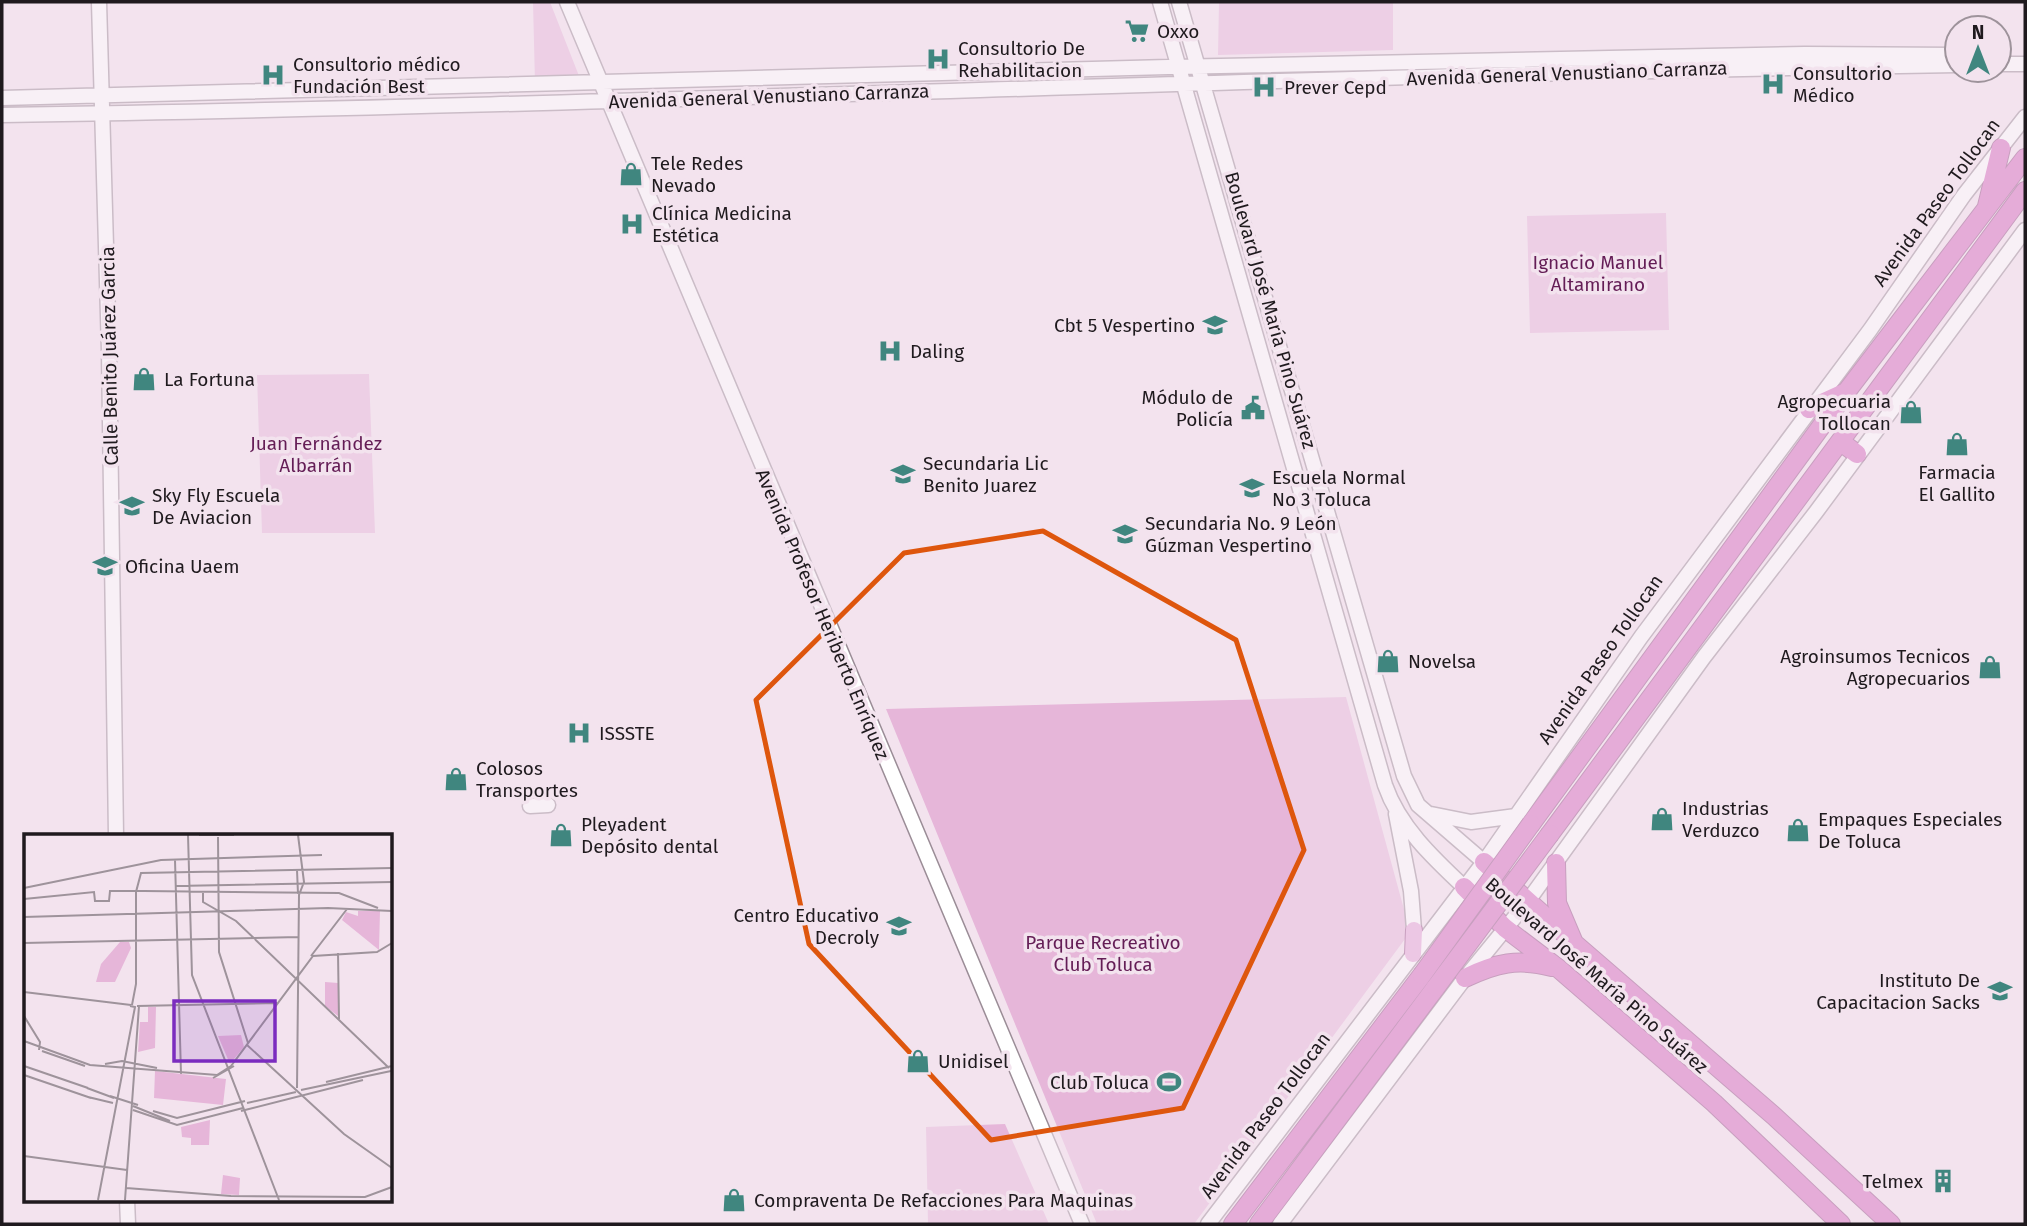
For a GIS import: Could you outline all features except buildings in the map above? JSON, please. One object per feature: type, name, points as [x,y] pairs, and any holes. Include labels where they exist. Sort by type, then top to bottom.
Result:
[{"type":"highway","points":[[1985,213],[2001,148]]},
{"type":"highway","name":"Avenida Paseo Tollocan","points":[[1259,1224],[1429,981],[1523,816],[2025,158]]},
{"type":"highway","name":"Avenida Paseo Tollocan","points":[[1233,1224],[1550,834],[2025,191]]},
{"type":"highway","points":[[1810,409],[1847,391]]},
{"type":"highway","points":[[1841,442],[1857,454]]},
{"type":"highway","points":[[1559,859],[1557,903],[1574,943]]},
{"type":"highway","name":"Boulevard José María Pino Suárez","points":[[1484,862],[1891,1224]]},
{"type":"highway","name":"Boulevard José María Pino Suárez","points":[[1464,887],[1505,928],[1559,969],[1714,1103],[1841,1224]]},
{"type":"highway","points":[[1471,971],[1509,961],[1531,962],[1559,969]]},
{"type":"main road","name":"Calle Benito Juárez Garcia","points":[[99,2],[116,834]]},
{"type":"main road","name":"Avenida Profesor Heriberto Enríquez","points":[[567,2],[1082,1224]]},
{"type":"main road","name":"Boulevard José María Pino Suárez","points":[[1160,2],[1385,785],[1395,809],[1418,840],[1464,887]]},
{"type":"main road","name":"Boulevard José María Pino Suárez","points":[[1179,2],[1405,776],[1414,797],[1425,812],[1484,862]]},
{"type":"main road","name":"Avenida General Venustiano Carranza","points":[[2,98],[102,98],[1179,66],[1792,54],[1943,55]]},
{"type":"main road","name":"Avenida General Venustiano Carranza","points":[[2,115],[607,102],[1203,83],[1943,65]]},
{"type":"main road","name":"Avenida Paseo Tollocan","points":[[1421,933],[1464,887],[1523,816],[1641,637],[2025,117]]},
{"type":"main road","points":[[1280,1224],[1471,971],[1528,901],[1704,657],[2025,230]]},
{"type":"main road","points":[[530,806],[548,805]]},
{"type":"main road","points":[[1395,809],[1421,933],[1413,954]]},
{"type":"main road","points":[[1425,812],[1471,822],[1523,816],[1517,832],[1521,845],[1539,857],[1559,859]]},
{"type":"main road","points":[[1421,933],[1447,929],[1465,934],[1476,948],[1471,971]]},
{"type":"main road","name":"Avenida Paseo Tollocan","points":[[1208,1224],[1413,954]]},
{"type":"main road","points":[[127,1202],[128,1224]]},
{"type":"highlighted area","points":[[1043,531],[1236,640],[1304,850],[1183,1108],[991,1140],[809,944],[756,700],[904,553]]},
{"type":"green space","points":[[533,2],[550,2],[581,81],[535,83]]},
{"type":"green space","points":[[1219,2],[1393,2],[1393,50],[1218,55]]},
{"type":"green space","name":"Ignacio Manuel Altamirano","points":[[1666,213],[1669,330],[1530,333],[1527,216]]},
{"type":"green space","name":"Juan Fernández Albarrán","points":[[369,374],[375,533],[262,533],[257,375]]},
{"type":"green space","name":"Club Toluca","points":[[1346,697],[1405,913],[1405,939],[1194,1224],[1097,1224],[886,709]]},
{"type":"green space","points":[[1005,1124],[1049,1224],[928,1224],[926,1127]]},
{"type":"place","name":"Oxxo","points":[[1137,31]]},
{"type":"place","name":"Consultorio De Rehabilitacion","points":[[938,59]]},
{"type":"place","name":"Consultorio médico Fundación Best","points":[[273,75]]},
{"type":"place","name":"Consultorio Médico","points":[[1773,84]]},
{"type":"place","name":"Prever Cepd","points":[[1264,87]]},
{"type":"place","name":"Tele Redes Nevado","points":[[631,174]]},
{"type":"place","name":"Clínica Medicina Estética","points":[[632,224]]},
{"type":"place","name":"Cbt 5 Vespertino","points":[[1215,325]]},
{"type":"place","name":"Daling","points":[[890,351]]},
{"type":"place","name":"La Fortuna","points":[[144,379]]},
{"type":"place","name":"Módulo de Policía","points":[[1253,408]]},
{"type":"place","name":"Agropecuaria Tollocan","points":[[1911,412]]},
{"type":"place","name":"Farmacia El Gallito","points":[[1957,444]]},
{"type":"place","name":"Secundaria Lic Benito Juarez","points":[[903,474]]},
{"type":"place","name":"Escuela Normal No 3 Toluca","points":[[1252,488]]},
{"type":"place","name":"Sky Fly Escuela De Aviacion","points":[[132,506]]},
{"type":"place","name":"Secundaria No. 9 León Gúzman Vespertino","points":[[1125,534]]},
{"type":"place","name":"Oficina Uaem","points":[[105,566]]},
{"type":"place","name":"Novelsa","points":[[1388,661]]},
{"type":"place","name":"Agroinsumos Tecnicos Agropecuarios","points":[[1990,667]]},
{"type":"place","name":"ISSSTE","points":[[579,733]]},
{"type":"place","name":"Colosos Transportes","points":[[456,779]]},
{"type":"place","name":"Industrias Verduzco","points":[[1662,819]]},
{"type":"place","name":"Empaques Especiales De Toluca","points":[[1798,830]]},
{"type":"place","name":"Pleyadent Depósito dental","points":[[561,835]]},
{"type":"place","name":"Centro Educativo Decroly","points":[[899,926]]},
{"type":"place","name":"Instituto De Capacitacion Sacks","points":[[2000,991]]},
{"type":"place","name":"Unidisel","points":[[918,1061]]},
{"type":"place","name":"Club Toluca","points":[[1169,1082]]},
{"type":"place","name":"Telmex","points":[[1943,1181]]},
{"type":"place","name":"Compraventa De Refacciones Para Maquinas","points":[[734,1200]]},
{"type":"park label","name":"Parque Recreativo Club Toluca","points":[[1103,953]]}]
